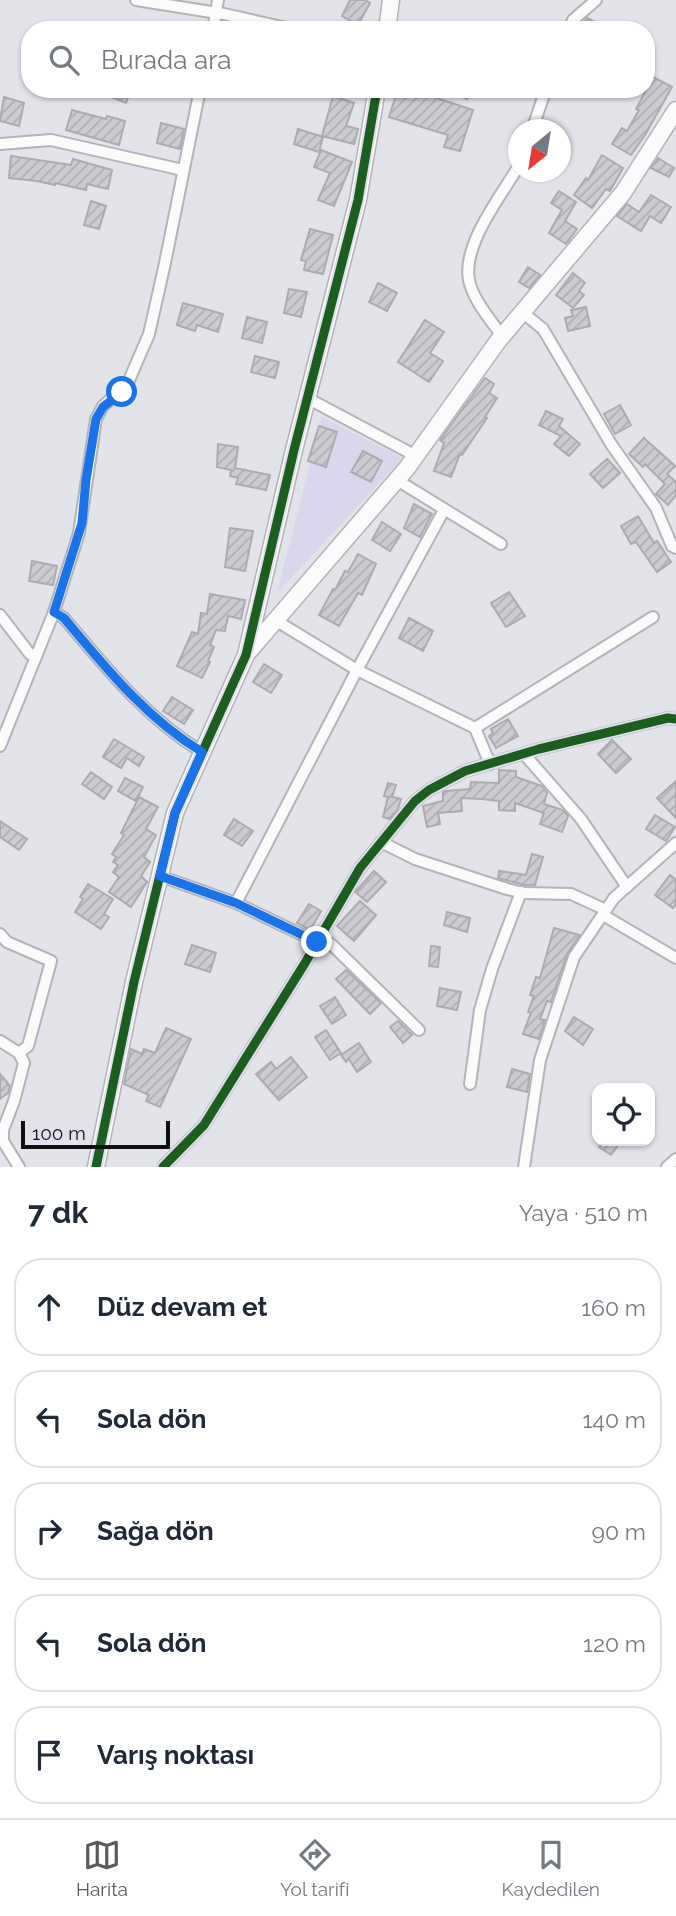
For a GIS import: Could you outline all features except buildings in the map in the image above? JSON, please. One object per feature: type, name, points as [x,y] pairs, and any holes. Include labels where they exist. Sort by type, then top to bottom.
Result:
[{"type":"street","points":[[136,0],[256,21]]},
{"type":"street","points":[[214,21],[219,0]]},
{"type":"street","points":[[388,21],[391,0]]},
{"type":"street","points":[[573,21],[596,0]]},
{"type":"street","points":[[0,746],[54,612],[82,523],[96,419],[103,407],[127,385],[149,334],[198,98]]},
{"type":"street","points":[[96,1167],[134,982],[175,813],[246,655],[307,398],[358,200],[375,98]]},
{"type":"street","points":[[536,119],[543,98]]},
{"type":"street","points":[[246,655],[416,456],[502,336],[623,193],[676,110]]},
{"type":"street","points":[[0,144],[51,140],[183,170]]},
{"type":"street","points":[[502,336],[475,297],[469,280],[468,262],[480,232],[510,182]]},
{"type":"street","points":[[522,312],[543,330],[611,444],[656,508],[672,546],[676,548]]},
{"type":"street","points":[[307,398],[416,456]]},
{"type":"street","points":[[397,480],[501,544]]},
{"type":"street","points":[[236,903],[444,510]]},
{"type":"street","points":[[54,612],[64,618],[138,703],[169,730],[202,752]]},
{"type":"street","points":[[0,615],[30,654],[36,657]]},
{"type":"street","points":[[475,727],[653,617]]},
{"type":"street","points":[[275,620],[357,670],[475,727],[490,764]]},
{"type":"street","points":[[163,1167],[204,1125],[360,868],[415,801],[429,790],[465,771],[668,718],[676,719]]},
{"type":"street","points":[[524,754],[581,819],[627,887]]},
{"type":"street","points":[[381,842],[415,859],[521,892],[571,894],[605,912],[676,958]]},
{"type":"street","points":[[524,1167],[540,1060],[574,957],[614,898],[676,843]]},
{"type":"street","points":[[160,876],[236,903],[332,945],[419,1030]]},
{"type":"street","points":[[470,1084],[480,1010],[492,969],[521,892]]},
{"type":"street","points":[[0,934],[7,943],[51,961],[28,1046],[19,1053]]},
{"type":"street","points":[[0,1041],[19,1053],[24,1063],[15,1101],[3,1130],[3,1141],[19,1167]]},
{"type":"street","points":[[667,1167],[676,1158]]},
{"type":"shaded area","points":[[322,417],[403,458],[277,593]]},
{"type":"cycle path","points":[[96,1167],[134,982],[175,813],[246,655],[294,450],[358,200],[375,98]]},
{"type":"cycle path","points":[[163,1167],[204,1125],[305,963],[360,868],[415,801],[429,790],[465,771],[539,749],[668,718],[676,719]]},
{"type":"route","points":[[122,392],[103,407],[96,419],[82,523],[54,612],[64,618],[138,703],[169,730],[202,752],[175,813],[160,876],[236,903],[317,942]]}]
